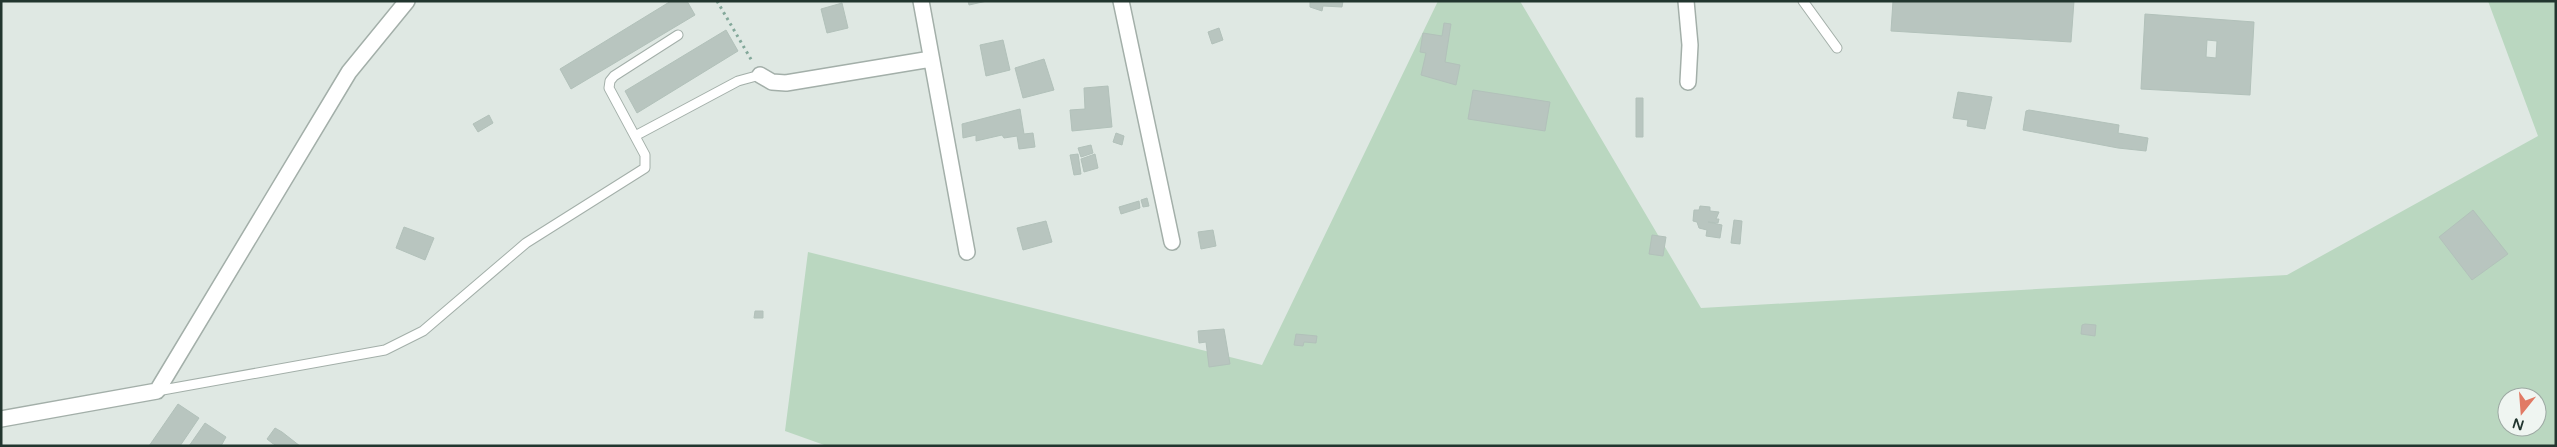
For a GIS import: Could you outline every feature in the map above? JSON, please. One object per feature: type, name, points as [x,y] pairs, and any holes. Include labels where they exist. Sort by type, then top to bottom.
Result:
[{"type":"street","points":[[1,420],[157,391],[349,72],[407,1]]},
{"type":"street","points":[[921,1],[967,252]]},
{"type":"street","points":[[1121,1],[1172,242]]},
{"type":"street","points":[[1686,1],[1690,45],[1688,82]]},
{"type":"street","points":[[760,75],[772,82],[786,83],[931,59]]},
{"type":"lane","points":[[1803,1],[1837,48]]},
{"type":"lane","points":[[157,391],[385,350],[423,331],[526,244],[645,168],[645,155],[610,88],[610,81],[614,76],[678,35]]},
{"type":"lane","points":[[635,136],[738,81],[760,75]]},
{"type":"path","points":[[717,1],[760,75]]},
{"type":"green space","points":[[1438,1],[1520,1],[1701,308],[2287,275],[2538,136],[2488,1],[2556,1],[2556,446],[827,446],[785,431],[808,252],[1262,365]]},
{"type":"building","points":[[671,1],[687,1],[695,15],[571,89],[560,69]]},
{"type":"building","points":[[968,1],[987,1],[969,5]]},
{"type":"building","points":[[1310,1],[1343,1],[1342,7],[1323,6],[1322,11],[1310,7]]},
{"type":"building","points":[[1893,1],[2074,1],[2071,42],[1891,31]]},
{"type":"building","points":[[842,3],[848,28],[827,33],[821,9]]},
{"type":"building","points":[[2145,14],[2254,22],[2250,95],[2141,89]],"holes":[[[2207,40],[2217,41],[2216,58],[2206,57]]]},
{"type":"building","points":[[1444,23],[1451,24],[1445,62],[1460,65],[1456,85],[1421,75],[1426,53],[1420,52],[1423,33],[1442,36]]},
{"type":"building","points":[[1219,28],[1223,40],[1212,44],[1208,32]]},
{"type":"building","points":[[726,30],[738,51],[637,113],[625,91]]},
{"type":"building","points":[[1003,40],[1010,70],[986,76],[980,45]]},
{"type":"building","points":[[1044,59],[1054,90],[1023,98],[1015,68]]},
{"type":"building","points":[[1108,86],[1112,127],[1072,131],[1070,110],[1085,109],[1084,88]]},
{"type":"building","points":[[1473,90],[1550,102],[1545,131],[1468,119]]},
{"type":"building","points":[[1958,92],[1992,97],[1985,129],[1967,126],[1968,120],[1953,118]]},
{"type":"building","points":[[1636,98],[1643,98],[1643,137],[1636,137]]},
{"type":"building","points":[[1020,109],[1024,134],[1033,133],[1035,147],[1019,149],[1017,136],[1004,138],[1002,135],[976,141],[976,135],[963,138],[962,124]]},
{"type":"building","points":[[2026,111],[2119,125],[2118,133],[2148,138],[2146,151],[2118,148],[2023,130]]},
{"type":"building","points":[[489,115],[493,123],[478,132],[473,124]]},
{"type":"building","points":[[1116,133],[1124,136],[1122,145],[1113,142]]},
{"type":"building","points":[[1091,145],[1093,153],[1081,157],[1078,148]]},
{"type":"building","points":[[1078,154],[1081,174],[1074,175],[1070,155]]},
{"type":"building","points":[[1095,154],[1098,168],[1084,172],[1081,159]]},
{"type":"building","points":[[1147,198],[1149,206],[1143,207],[1141,200]]},
{"type":"building","points":[[1139,201],[1140,208],[1121,214],[1119,207]]},
{"type":"building","points":[[1700,206],[1710,207],[1710,211],[1719,212],[1716,219],[1719,219],[1718,223],[1708,222],[1722,225],[1720,238],[1706,236],[1707,230],[1699,228],[1697,222],[1693,221],[1694,210],[1699,210]]},
{"type":"building","points":[[2473,210],[2508,254],[2472,280],[2439,237]]},
{"type":"building","points":[[1734,220],[1742,221],[1740,244],[1731,243]]},
{"type":"building","points":[[1046,221],[1052,242],[1023,250],[1017,228]]},
{"type":"building","points":[[404,227],[434,238],[425,260],[396,248]]},
{"type":"building","points":[[1213,230],[1216,246],[1201,249],[1198,232]]},
{"type":"building","points":[[1652,235],[1666,237],[1663,256],[1649,254]]},
{"type":"building","points":[[755,311],[763,311],[763,318],[754,318]]},
{"type":"building","points":[[2082,325],[2096,325],[2095,336],[2081,334]]},
{"type":"building","points":[[1224,329],[1230,364],[1209,367],[1206,342],[1199,343],[1198,331]]},
{"type":"building","points":[[1296,334],[1317,336],[1316,343],[1304,342],[1303,346],[1294,345]]},
{"type":"building","points":[[178,404],[199,418],[180,446],[149,446]]},
{"type":"building","points":[[205,423],[226,437],[221,446],[189,446]]},
{"type":"building","points":[[275,428],[300,446],[277,446],[272,443],[267,439]]}]
